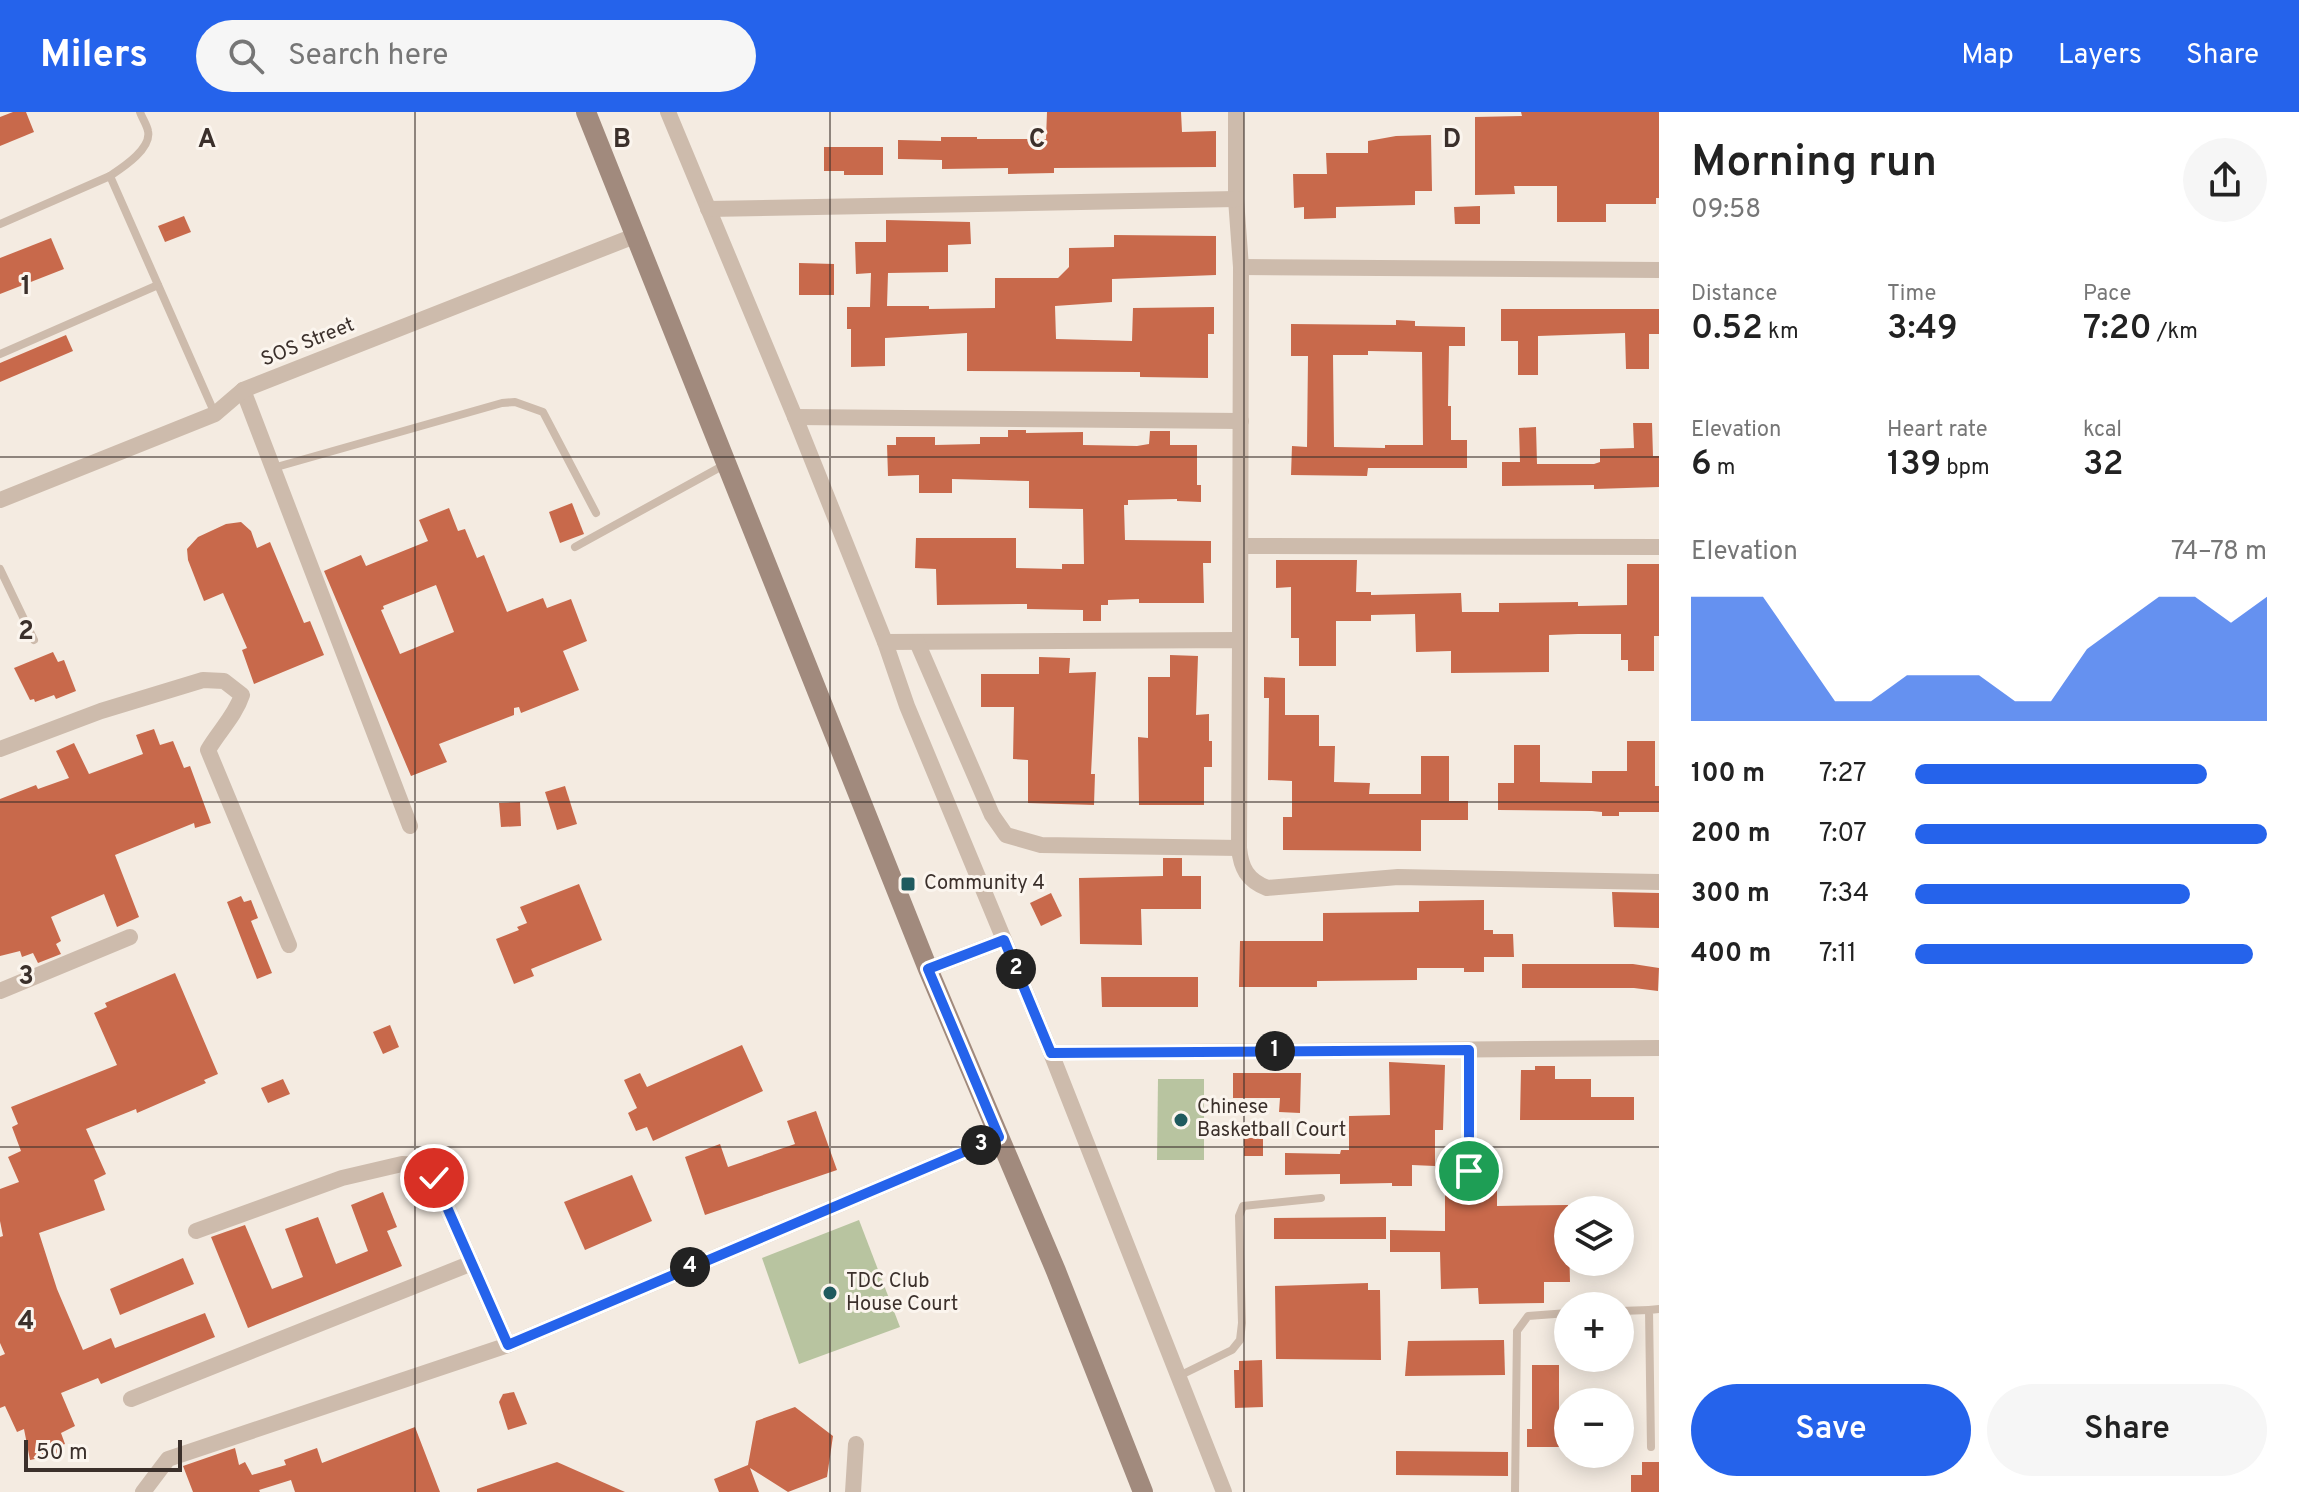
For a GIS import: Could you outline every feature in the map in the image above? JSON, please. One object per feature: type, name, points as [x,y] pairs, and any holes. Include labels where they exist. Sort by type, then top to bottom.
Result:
[{"type":"main road","points":[[586,112],[928,969],[1056,1271],[1143,1492]]},
{"type":"street","points":[[668,112],[795,417],[885,642],[907,706],[1051,1053],[1224,1492]]},
{"type":"street","points":[[1236,112],[1236,199],[1241,267],[1239,848],[1243,869],[1256,884],[1267,888],[1398,877],[1659,882]]},
{"type":"street","points":[[708,209],[1236,199]]},
{"type":"street","name":"SOS Street","points":[[0,500],[215,414],[243,390],[637,235]]},
{"type":"street","points":[[1241,267],[1659,270]]},
{"type":"street","points":[[243,390],[410,826]]},
{"type":"street","points":[[795,417],[1241,421]]},
{"type":"street","points":[[1241,546],[1659,547]]},
{"type":"street","points":[[885,642],[1240,640]]},
{"type":"street","points":[[917,642],[992,815],[1006,835],[1041,845],[1239,848]]},
{"type":"street","points":[[0,749],[101,711],[203,680],[224,681],[242,695],[237,708],[208,750],[289,945]]},
{"type":"street","points":[[0,991],[130,937]]},
{"type":"street","points":[[928,969],[1004,940]]},
{"type":"street","points":[[1051,1053],[1659,1048]]},
{"type":"street","points":[[143,1492],[168,1459],[508,1345],[999,1137]]},
{"type":"street","points":[[196,1231],[342,1178],[412,1163],[428,1169],[434,1178],[508,1345]]},
{"type":"street","points":[[131,1399],[472,1263]]},
{"type":"street","points":[[853,1492],[856,1444]]},
{"type":"lane","points":[[0,224],[110,176],[126,165],[147,141],[148,132],[140,112]]},
{"type":"lane","points":[[110,176],[215,414]]},
{"type":"lane","points":[[0,354],[158,285]]},
{"type":"lane","points":[[273,468],[502,403],[515,402],[543,412],[596,513]]},
{"type":"lane","points":[[575,547],[727,464]]},
{"type":"lane","points":[[0,569],[34,640]]},
{"type":"lane","points":[[1469,1050],[1469,1171]]},
{"type":"lane","points":[[1178,1376],[1232,1350],[1240,1340],[1239,1216],[1243,1206],[1321,1198]]},
{"type":"lane","points":[[1634,1311],[1654,1310],[1651,1447]]},
{"type":"lane","points":[[1515,1492],[1517,1331],[1528,1316],[1554,1314]]},
{"type":"green space","name":"Chinese Basketball Court","points":[[1158,1079],[1204,1079],[1204,1160],[1157,1160]]},
{"type":"green space","name":"TDC Club House Court","points":[[859,1220],[900,1327],[799,1364],[762,1258]]},
{"type":"building","points":[[13,112],[26,112],[34,132],[0,146],[0,117]]},
{"type":"building","points":[[1047,112],[1181,112],[1182,132],[1216,131],[1216,167],[1054,168],[1054,173],[1008,174],[1008,168],[942,169],[942,160],[898,159],[898,140],[941,141],[941,137],[1046,139]]},
{"type":"building","points":[[1521,112],[1659,112],[1659,198],[1656,198],[1656,204],[1606,204],[1606,222],[1557,222],[1557,186],[1514,186],[1515,194],[1475,195],[1475,117],[1522,116]]},
{"type":"building","points":[[1431,135],[1432,191],[1415,191],[1415,205],[1336,207],[1336,218],[1304,219],[1304,207],[1294,208],[1293,174],[1327,174],[1326,153],[1368,153],[1368,141]]},
{"type":"building","points":[[824,147],[883,147],[883,175],[844,175],[844,171],[824,171]]},
{"type":"building","points":[[1480,206],[1480,224],[1455,224],[1454,207]]},
{"type":"building","points":[[184,216],[191,232],[165,242],[158,226]]},
{"type":"building","points":[[886,220],[970,222],[971,244],[948,245],[948,272],[888,273],[887,306],[929,306],[929,309],[995,308],[995,278],[1058,278],[1069,267],[1069,248],[1114,247],[1114,235],[1216,236],[1216,275],[1112,279],[1112,302],[1055,306],[1056,339],[1132,341],[1133,308],[1214,307],[1214,334],[1208,334],[1208,378],[1140,377],[1140,372],[967,371],[967,333],[885,338],[885,366],[851,367],[851,329],[847,329],[847,307],[870,307],[871,273],[856,274],[855,242],[886,242]]},
{"type":"building","points":[[51,238],[64,269],[0,294],[0,258]]},
{"type":"building","points":[[799,263],[834,264],[834,295],[799,295]]},
{"type":"building","points":[[1501,309],[1659,309],[1659,334],[1649,334],[1649,369],[1626,369],[1625,333],[1538,336],[1538,375],[1518,375],[1518,341],[1501,341]]},
{"type":"building","points":[[1396,320],[1415,321],[1415,326],[1465,327],[1465,346],[1449,346],[1448,406],[1451,406],[1451,440],[1467,440],[1467,468],[1368,468],[1367,476],[1291,475],[1292,446],[1307,447],[1308,356],[1291,356],[1291,324],[1396,325]],"holes":[[[1368,351],[1422,352],[1423,445],[1334,447],[1333,355],[1368,355]]]},
{"type":"building","points":[[66,335],[73,351],[0,382],[0,363]]},
{"type":"building","points":[[1633,423],[1652,423],[1653,456],[1659,456],[1659,487],[1594,489],[1594,485],[1502,486],[1502,462],[1520,462],[1519,428],[1536,427],[1537,464],[1594,464],[1600,462],[1600,449],[1634,448]]},
{"type":"building","points":[[1008,430],[1026,430],[1026,433],[1083,432],[1083,445],[1137,446],[1149,444],[1150,431],[1170,431],[1170,445],[1197,445],[1197,485],[1201,485],[1201,502],[1128,500],[1128,505],[1124,505],[1125,540],[1211,541],[1211,563],[1203,563],[1204,603],[1108,600],[1108,605],[1101,605],[1101,621],[1083,621],[1083,610],[1027,609],[1027,604],[937,605],[936,569],[915,568],[916,538],[1016,538],[1016,568],[1062,569],[1062,564],[1084,564],[1083,509],[1029,508],[1029,481],[952,479],[952,493],[919,493],[919,475],[888,476],[887,445],[896,445],[896,437],[935,437],[935,445],[980,444],[980,437],[1008,437]]},
{"type":"building","points":[[572,503],[584,534],[560,543],[549,512]]},
{"type":"building","points":[[449,508],[458,531],[465,529],[477,558],[484,555],[507,612],[543,598],[547,608],[571,599],[587,641],[563,651],[579,690],[521,713],[519,707],[514,708],[514,715],[439,744],[447,762],[411,776],[324,571],[361,555],[366,566],[428,541],[419,520]],"holes":[[[436,585],[454,632],[400,654],[381,610],[383,606]]]},
{"type":"building","points":[[241,522],[251,531],[257,548],[270,542],[304,623],[310,621],[324,655],[254,684],[242,650],[247,648],[223,593],[204,601],[188,560],[187,549],[198,537],[226,524]]},
{"type":"building","points":[[1276,560],[1357,560],[1356,592],[1371,592],[1371,595],[1461,593],[1462,612],[1499,612],[1499,603],[1627,605],[1627,564],[1659,564],[1659,636],[1654,636],[1654,671],[1628,671],[1628,660],[1621,660],[1621,634],[1578,634],[1549,635],[1549,672],[1451,673],[1451,651],[1416,652],[1415,614],[1371,615],[1371,621],[1336,621],[1336,666],[1299,666],[1299,638],[1291,638],[1291,587],[1276,588]]},
{"type":"building","points":[[53,652],[58,662],[64,660],[76,691],[56,699],[54,695],[35,702],[34,699],[30,700],[14,668]]},
{"type":"building","points":[[1170,655],[1198,656],[1196,715],[1209,714],[1209,741],[1212,741],[1212,767],[1204,767],[1204,805],[1139,805],[1138,737],[1148,738],[1148,677],[1170,677]]},
{"type":"building","points":[[1039,657],[1070,658],[1069,673],[1096,672],[1091,774],[1095,774],[1094,805],[1028,803],[1028,760],[1013,759],[1014,707],[981,707],[981,674],[1039,674]]},
{"type":"building","points":[[1264,677],[1285,678],[1285,715],[1319,715],[1319,746],[1335,746],[1334,782],[1370,783],[1369,794],[1421,794],[1421,756],[1449,756],[1449,801],[1468,801],[1468,820],[1421,820],[1421,851],[1283,850],[1283,817],[1292,817],[1292,781],[1268,780],[1269,698],[1264,698]]},
{"type":"building","points":[[154,729],[160,745],[173,741],[184,768],[190,766],[211,823],[195,828],[194,823],[115,855],[139,917],[117,927],[104,894],[51,917],[61,941],[56,944],[61,954],[38,963],[33,953],[22,957],[20,951],[0,956],[0,799],[36,785],[38,789],[69,778],[56,751],[74,743],[89,774],[143,754],[136,735]]},
{"type":"building","points":[[1627,741],[1655,741],[1655,786],[1659,786],[1659,812],[1619,812],[1619,816],[1602,816],[1602,812],[1592,811],[1498,810],[1498,783],[1514,783],[1514,745],[1540,745],[1540,782],[1592,783],[1592,771],[1627,771]]},
{"type":"building","points":[[565,786],[577,824],[557,830],[545,792]]},
{"type":"building","points":[[520,802],[521,826],[501,827],[499,803]]},
{"type":"building","points":[[1163,858],[1182,858],[1182,876],[1201,876],[1201,909],[1141,909],[1142,945],[1080,944],[1079,878],[1163,876]]},
{"type":"building","points":[[579,884],[602,940],[531,969],[534,976],[514,984],[496,939],[519,930],[517,927],[527,923],[520,907]]},
{"type":"building","points":[[1612,892],[1659,893],[1659,928],[1614,927]]},
{"type":"building","points":[[1051,893],[1062,916],[1041,926],[1030,903]]},
{"type":"building","points":[[241,896],[244,902],[251,900],[258,918],[251,921],[272,973],[257,979],[227,902]]},
{"type":"building","points":[[1484,900],[1484,930],[1493,930],[1493,934],[1513,934],[1514,957],[1484,957],[1484,972],[1464,972],[1464,968],[1417,968],[1417,980],[1317,981],[1317,987],[1239,987],[1240,941],[1323,941],[1323,913],[1419,912],[1419,901]]},
{"type":"building","points":[[1522,964],[1633,964],[1659,968],[1658,991],[1634,988],[1522,988]]},
{"type":"building","points":[[175,973],[218,1074],[204,1080],[206,1083],[137,1113],[136,1109],[86,1129],[106,1174],[94,1180],[105,1210],[39,1233],[57,1289],[83,1350],[111,1338],[115,1348],[205,1313],[215,1337],[101,1384],[98,1378],[61,1393],[75,1426],[61,1433],[65,1444],[57,1447],[60,1454],[30,1460],[24,1429],[17,1432],[5,1406],[0,1408],[0,1356],[5,1354],[0,1343],[0,1237],[3,1236],[0,1189],[19,1182],[8,1157],[21,1151],[12,1127],[18,1124],[11,1107],[117,1065],[94,1013],[107,1007],[105,1003]]},
{"type":"building","points":[[1101,977],[1198,977],[1198,1007],[1102,1007]]},
{"type":"building","points":[[390,1025],[399,1047],[383,1054],[373,1032]]},
{"type":"building","points":[[742,1045],[763,1091],[653,1141],[647,1127],[636,1131],[628,1113],[637,1108],[624,1080],[640,1073],[647,1087]]},
{"type":"building","points":[[1389,1062],[1445,1065],[1443,1130],[1435,1130],[1435,1166],[1412,1165],[1412,1186],[1392,1186],[1392,1183],[1340,1184],[1340,1174],[1285,1175],[1285,1153],[1340,1154],[1341,1150],[1349,1150],[1349,1116],[1390,1115]]},
{"type":"building","points":[[1535,1066],[1555,1066],[1555,1079],[1591,1079],[1591,1097],[1634,1097],[1634,1120],[1520,1120],[1521,1070],[1535,1070]]},
{"type":"building","points":[[1233,1073],[1301,1073],[1300,1113],[1279,1112],[1280,1098],[1233,1098]]},
{"type":"building","points":[[283,1079],[290,1094],[268,1103],[261,1088]]},
{"type":"building","points":[[816,1111],[837,1170],[705,1215],[685,1157],[720,1144],[728,1167],[795,1144],[787,1121]]},
{"type":"building","points":[[1244,1138],[1263,1138],[1263,1156],[1244,1156]]},
{"type":"building","points":[[632,1175],[652,1221],[585,1250],[564,1202]]},
{"type":"building","points":[[1445,1186],[1497,1187],[1497,1206],[1554,1205],[1554,1276],[1570,1276],[1570,1282],[1544,1282],[1544,1303],[1479,1304],[1478,1288],[1441,1289],[1440,1252],[1390,1252],[1390,1230],[1445,1231]]},
{"type":"building","points":[[383,1192],[397,1227],[387,1231],[402,1266],[248,1328],[211,1237],[245,1225],[272,1289],[303,1277],[285,1229],[318,1217],[336,1264],[368,1251],[351,1205]]},
{"type":"building","points":[[1386,1217],[1386,1239],[1274,1239],[1274,1218]]},
{"type":"building","points":[[183,1258],[194,1284],[120,1315],[110,1289]]},
{"type":"building","points":[[1368,1283],[1368,1290],[1380,1290],[1381,1360],[1276,1359],[1275,1286]]},
{"type":"building","points":[[1504,1340],[1505,1375],[1405,1376],[1408,1341]]},
{"type":"building","points":[[1262,1360],[1263,1407],[1235,1408],[1234,1370],[1239,1370],[1239,1361]]},
{"type":"building","points":[[1532,1365],[1554,1365],[1554,1372],[1559,1372],[1559,1388],[1554,1388],[1554,1447],[1527,1447],[1527,1429],[1532,1429]]},
{"type":"building","points":[[514,1392],[527,1424],[508,1430],[499,1402],[503,1394]]},
{"type":"building","points":[[795,1407],[833,1436],[827,1477],[788,1492],[750,1468],[759,1492],[719,1492],[714,1479],[748,1465],[756,1421]]},
{"type":"building","points":[[415,1427],[440,1492],[295,1492],[291,1480],[260,1492],[193,1492],[183,1466],[235,1448],[239,1465],[245,1462],[252,1475],[286,1465],[284,1460],[317,1448],[322,1463]]},
{"type":"building","points":[[1396,1451],[1508,1452],[1508,1476],[1396,1475]]},
{"type":"building","points":[[557,1462],[625,1492],[477,1492],[477,1489]]},
{"type":"building","points":[[1642,1462],[1659,1462],[1659,1492],[1631,1492],[1631,1475],[1642,1475]]},
{"type":"place","name":"Community 4","points":[[908,884]]},
{"type":"place","name":"Chinese Basketball Court","points":[[1181,1120]]},
{"type":"place","name":"TDC Club House Court","points":[[830,1293]]},
{"type":"route","points":[[434,1178],[508,1345],[999,1137],[928,969],[1004,940],[1051,1053],[1469,1050],[1469,1171]]}]
